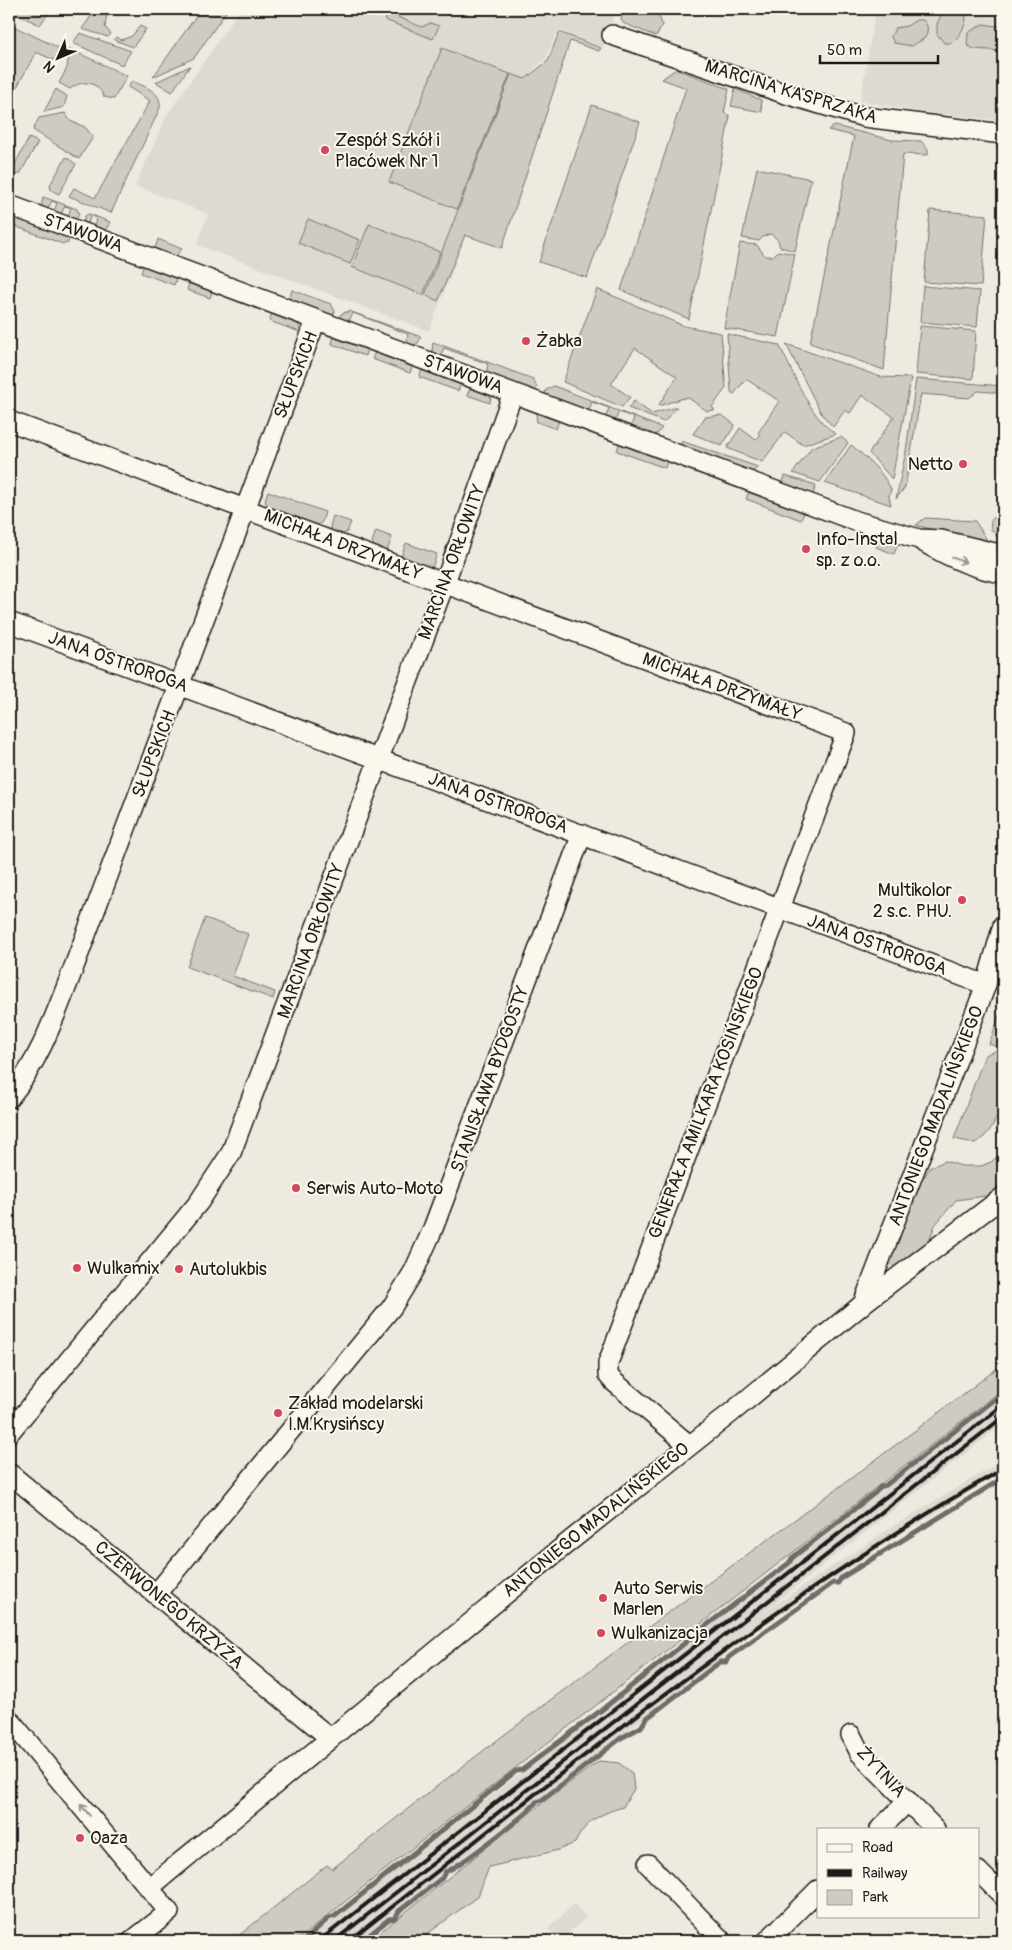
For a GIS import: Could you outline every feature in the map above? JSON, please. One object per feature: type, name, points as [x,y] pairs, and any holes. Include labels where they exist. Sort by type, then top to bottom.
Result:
[{"type":"street","name":"MARCINA KASPRZAKA","points":[[612,35],[789,95],[864,117],[1003,134]]},
{"type":"street","name":"STAWOWA","points":[[9,205],[856,521],[919,539],[941,540],[1003,555]]},
{"type":"street","name":"SŁUPSKICH","points":[[9,1098],[35,1060],[52,1024],[316,320]]},
{"type":"street","name":"MARCINA ORŁOWITY","points":[[9,1434],[200,1202],[232,1153],[444,585],[513,393]]},
{"type":"street","name":"MICHAŁA DRZYMAŁY","points":[[9,421],[246,507],[444,585],[846,733]]},
{"type":"street","name":"STAWOWA","points":[[919,539],[943,554],[986,570],[1003,573]]},
{"type":"street","name":"JANA OSTROROGA","points":[[9,622],[986,985]]},
{"type":"street","name":"GENERAŁA AMILKARA KOSIŃSKIEGO","points":[[689,1445],[608,1376],[608,1362],[846,733]]},
{"type":"street","name":"STANISŁAWA BYDGOSTY","points":[[156,1594],[392,1307],[414,1271],[455,1173],[582,834]]},
{"type":"street","name":"ANTONIEGO MADALIŃSKIEGO","points":[[863,1304],[986,985],[1003,925]]},
{"type":"street","name":"ANTONIEGO MADALIŃSKIEGO","points":[[150,1888],[330,1738],[863,1304],[1003,1197]]},
{"type":"street","name":"CZERWONEGO KRZYŻA","points":[[9,1473],[330,1738]]},
{"type":"street","points":[[9,1719],[169,1912],[132,1941]]},
{"type":"street","name":"ŻYTNIA","points":[[851,1735],[860,1752],[935,1828]]},
{"type":"street","points":[[881,1828],[908,1801]]},
{"type":"street","points":[[648,1864],[722,1941]]},
{"type":"street","points":[[980,1873],[1003,1896]]},
{"type":"street","points":[[767,1941],[817,1891]]},
{"type":"shaded area","name":"Zespół Szkół i Placówek Nr 1","points":[[240,9],[352,9],[383,20],[388,9],[616,9],[603,47],[558,30],[545,60],[527,76],[429,331],[197,245],[208,214],[135,186],[167,115]]},
{"type":"shaded area","points":[[876,9],[1003,9],[1003,121],[922,112],[860,101]]},
{"type":"shaded area","points":[[1003,1397],[1003,1424],[761,1614],[895,1525],[1003,1460],[1003,1472],[888,1542],[756,1631],[356,1941],[305,1941]]},
{"type":"shaded area","points":[[574,1904],[586,1917],[560,1941],[548,1929]]},
{"type":"green space","points":[[9,9],[51,9],[40,25],[9,11]]},
{"type":"green space","points":[[96,9],[101,9],[107,14],[105,27],[111,34],[108,37],[82,29]]},
{"type":"green space","points":[[201,9],[228,9],[194,58],[153,77]]},
{"type":"green space","points":[[625,9],[657,9],[662,25],[658,34],[655,36],[623,23],[621,19]]},
{"type":"green space","points":[[944,9],[964,9],[966,13],[964,27],[952,43],[944,43],[937,34],[937,24]]},
{"type":"green space","points":[[388,13],[422,27],[430,23],[439,26],[433,39],[385,20]]},
{"type":"green space","points":[[916,20],[923,20],[927,26],[925,38],[912,46],[894,43],[891,37],[895,28],[907,26]]},
{"type":"green space","points":[[9,24],[59,48],[56,61],[36,52],[9,102]]},
{"type":"green space","points":[[983,24],[1003,27],[1003,51],[974,49],[967,45],[968,33]]},
{"type":"green space","points":[[140,26],[146,29],[133,47],[114,40],[116,37],[121,40],[132,36]]},
{"type":"green space","points":[[559,32],[601,48],[599,51],[570,41],[502,248],[465,235],[438,301],[425,295],[511,74],[525,79],[548,61]]},
{"type":"green space","points":[[80,33],[131,51],[122,65],[73,43]]},
{"type":"green space","points":[[442,48],[510,74],[457,209],[389,182]]},
{"type":"green space","points":[[70,49],[127,76],[114,99],[104,97],[98,88],[89,83],[80,84],[70,89],[59,83],[67,68]]},
{"type":"green space","points":[[190,66],[172,92],[156,82]]},
{"type":"green space","points":[[676,69],[729,89],[724,113],[730,116],[689,319],[621,290],[686,88],[662,79]]},
{"type":"green space","points":[[132,81],[152,90],[158,97],[160,108],[111,213],[69,196],[74,188],[95,198],[150,101],[128,87]]},
{"type":"green space","points":[[56,89],[67,96],[64,107],[44,112]]},
{"type":"green space","points":[[735,89],[761,100],[762,112],[731,106]]},
{"type":"green space","points":[[592,105],[640,122],[587,278],[539,262]]},
{"type":"green space","points":[[65,113],[70,121],[85,127],[93,137],[79,159],[33,130],[39,118]]},
{"type":"green space","points":[[835,126],[892,140],[921,141],[928,149],[928,155],[903,154],[884,370],[810,343],[854,136],[828,130]]},
{"type":"green space","points":[[29,138],[38,142],[20,174],[9,175]]},
{"type":"green space","points":[[66,157],[76,164],[59,194],[51,190],[50,185]]},
{"type":"green space","points":[[757,168],[811,179],[795,251],[780,247],[778,240],[771,234],[764,236],[759,241],[742,238]]},
{"type":"green space","points":[[43,197],[77,209],[79,214],[75,222],[67,218],[71,208],[65,206],[60,216],[54,212],[57,203],[52,201],[47,210],[41,208]]},
{"type":"green space","points":[[930,210],[987,215],[981,286],[924,282]]},
{"type":"green space","points":[[89,214],[110,222],[106,230],[94,227],[96,218],[91,215],[88,223],[81,225],[85,216]]},
{"type":"green space","points":[[11,215],[70,236],[68,243],[63,244],[9,224]]},
{"type":"green space","points":[[308,219],[360,240],[350,264],[298,243]]},
{"type":"green space","points":[[369,224],[440,252],[423,295],[352,267]]},
{"type":"green space","points":[[158,239],[182,249],[175,257],[155,249]]},
{"type":"green space","points":[[740,243],[757,245],[765,256],[773,256],[778,251],[795,254],[778,337],[724,328]]},
{"type":"green space","points":[[144,264],[175,275],[174,285],[141,273]]},
{"type":"green space","points":[[190,281],[213,289],[210,298],[187,290]]},
{"type":"green space","points":[[923,286],[980,291],[977,327],[920,322]]},
{"type":"green space","points":[[597,289],[684,326],[721,333],[726,388],[712,407],[715,410],[707,411],[687,397],[658,406],[677,377],[635,348],[611,384],[630,397],[622,407],[563,382]]},
{"type":"green space","points":[[292,290],[331,304],[335,311],[332,318],[289,301]]},
{"type":"green space","points":[[273,311],[296,320],[300,332],[269,321]]},
{"type":"green space","points":[[349,311],[421,337],[418,343],[411,347],[406,345],[408,334],[353,313],[348,323],[338,321],[341,314]]},
{"type":"green space","points":[[920,326],[976,331],[973,379],[916,374]]},
{"type":"green space","points":[[727,334],[779,345],[810,406],[826,426],[836,434],[803,445],[785,432],[762,462],[727,448],[740,428],[756,440],[760,435],[758,433],[779,401],[746,379],[734,394],[731,392]]},
{"type":"green space","points":[[334,335],[368,347],[365,356],[332,344]]},
{"type":"green space","points":[[433,342],[533,379],[537,387],[534,393],[486,374],[488,364],[444,348],[441,355],[435,356],[432,351]]},
{"type":"green space","points":[[786,344],[881,377],[911,378],[892,479],[869,453],[894,417],[862,395],[850,413],[845,410],[833,427],[821,413]]},
{"type":"green space","points":[[376,350],[413,364],[410,373],[372,359]]},
{"type":"green space","points":[[423,367],[462,382],[458,391],[419,377]]},
{"type":"green space","points":[[916,379],[1003,386],[1003,393],[978,391],[969,398],[921,394],[905,487],[896,499],[906,451]]},
{"type":"green space","points":[[472,385],[491,393],[490,403],[467,395]]},
{"type":"green space","points":[[554,386],[662,428],[658,433],[649,437],[630,429],[634,418],[619,412],[614,423],[605,419],[609,408],[592,402],[588,413],[544,396],[546,390]]},
{"type":"green space","points":[[634,401],[652,414],[677,407],[664,422],[628,408]]},
{"type":"green space","points":[[538,410],[560,418],[556,429],[537,422]]},
{"type":"green space","points":[[722,415],[735,425],[722,446],[693,434],[705,417]]},
{"type":"green space","points":[[841,437],[848,443],[820,482],[793,473],[812,447]]},
{"type":"green space","points":[[620,441],[668,458],[665,468],[617,451]]},
{"type":"green space","points":[[681,441],[758,467],[751,473],[681,446]]},
{"type":"green space","points":[[851,445],[874,465],[887,482],[891,489],[889,497],[891,505],[825,483]]},
{"type":"green space","points":[[785,476],[816,485],[813,494],[811,495],[782,484]]},
{"type":"green space","points":[[750,489],[805,510],[801,520],[746,499]]},
{"type":"green space","points":[[268,491],[325,512],[322,522],[317,525],[267,506],[265,500]]},
{"type":"green space","points":[[333,516],[351,522],[347,532],[343,534],[331,530],[330,526]]},
{"type":"green space","points":[[997,516],[1003,516],[1003,538],[996,536],[996,532],[991,530],[991,522]]},
{"type":"green space","points":[[925,518],[975,521],[987,540],[986,544],[916,525]]},
{"type":"green space","points":[[376,531],[392,537],[387,551],[374,546],[372,542]]},
{"type":"green space","points":[[880,537],[898,544],[894,554],[876,547]]},
{"type":"green space","points":[[406,543],[437,554],[432,568],[401,557]]},
{"type":"green space","points":[[205,918],[248,934],[233,976],[275,992],[273,999],[187,967]]},
{"type":"green space","points":[[1003,1005],[1003,1043],[995,1046],[989,1044]]},
{"type":"green space","points":[[1003,1048],[1001,1100],[992,1126],[985,1136],[975,1143],[954,1139],[985,1055]]},
{"type":"green space","points":[[1003,1151],[1003,1188],[993,1195],[956,1200],[935,1225],[927,1247],[897,1270],[889,1262],[920,1174],[925,1176],[929,1168],[945,1161],[962,1166],[981,1166],[991,1162]]},
{"type":"green space","points":[[1003,1364],[1003,1389],[406,1853],[296,1941],[232,1941],[327,1865],[332,1869],[498,1740]]},
{"type":"green space","points":[[599,1761],[619,1763],[632,1773],[634,1789],[623,1807],[594,1819],[579,1835],[575,1843],[558,1850],[489,1867],[478,1896],[418,1941],[369,1941],[550,1797]]},
{"type":"waterway","points":[[303,1941],[329,1918],[335,1916],[516,1771],[522,1770],[604,1708],[691,1638],[696,1636],[699,1631],[789,1563],[792,1558],[880,1487],[886,1485],[1003,1393]]},
{"type":"waterway","points":[[362,1941],[389,1919],[395,1918],[399,1911],[442,1878],[445,1872],[494,1839],[536,1802],[542,1800],[621,1738],[641,1727],[647,1718],[720,1662],[726,1662],[729,1657],[833,1583],[838,1583],[841,1578],[1003,1478]]},
{"type":"railway","points":[[319,1941],[1003,1405]]},
{"type":"railway","points":[[334,1941],[1003,1417]]},
{"type":"railway","points":[[349,1941],[587,1754],[748,1633],[916,1521],[1003,1469]]},
{"type":"place","name":"Zespół Szkół i Placówek Nr 1","points":[[325,150]]},
{"type":"place","name":"Żabka","points":[[526,341]]},
{"type":"place","name":"Netto","points":[[963,464]]},
{"type":"place","name":"Info-Instal sp. z o.o.","points":[[806,549]]},
{"type":"place","name":"Multikolor 2 s.c. PHU.","points":[[962,900]]},
{"type":"place","name":"Serwis Auto-Moto","points":[[296,1188]]},
{"type":"place","name":"Wulkamix","points":[[77,1268]]},
{"type":"place","name":"Autolukbis","points":[[179,1269]]},
{"type":"place","name":"Zakład modelarski I.M.Krysińscy","points":[[278,1413]]},
{"type":"place","name":"Auto Serwis Marlen","points":[[603,1598]]},
{"type":"place","name":"Wulkanizacja","points":[[601,1633]]},
{"type":"place","name":"Oaza","points":[[80,1838]]}]
